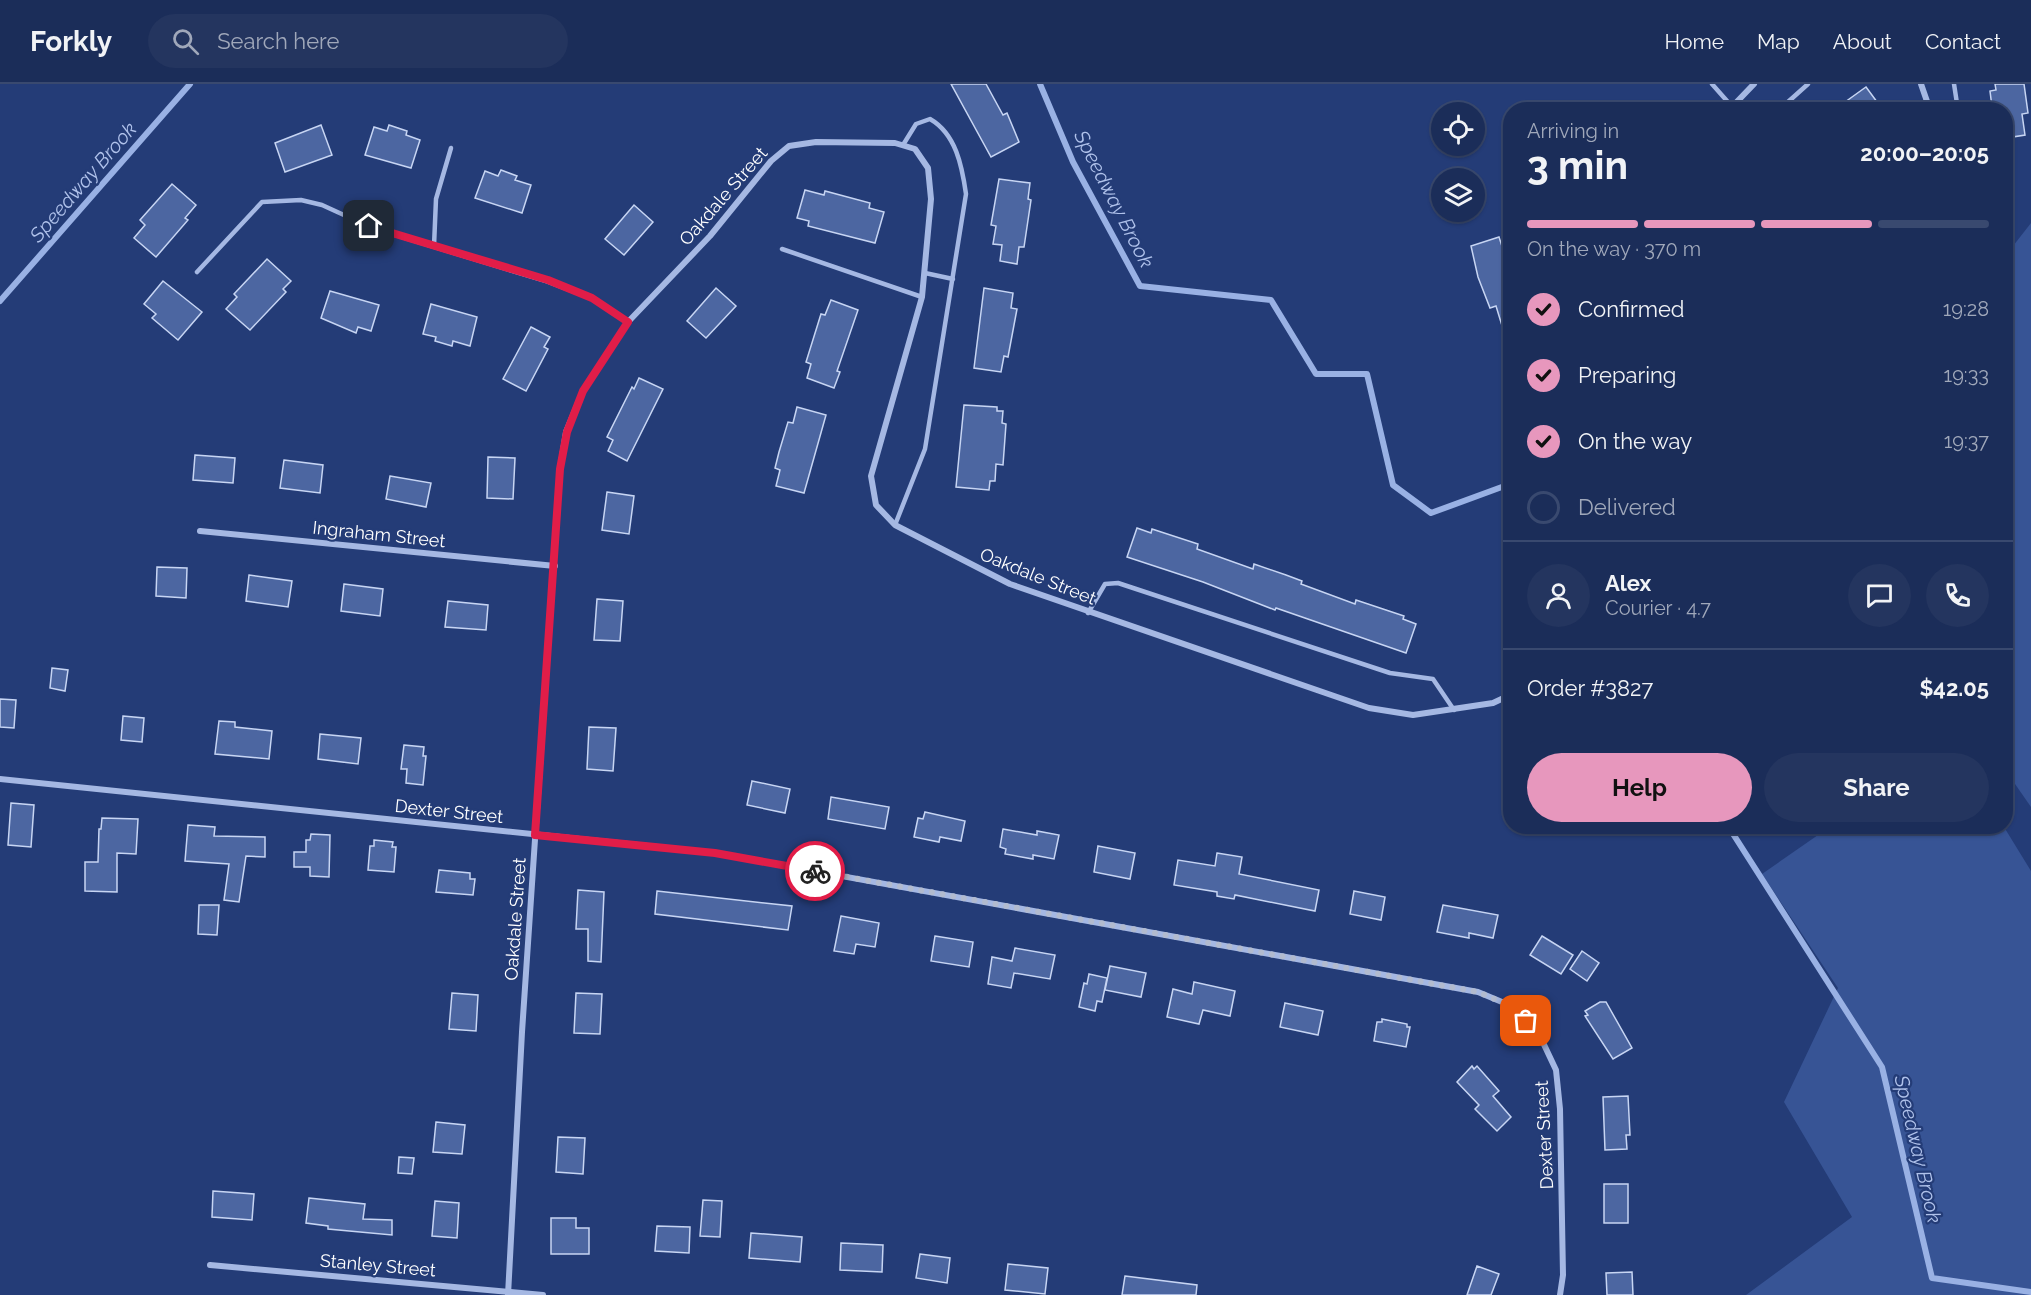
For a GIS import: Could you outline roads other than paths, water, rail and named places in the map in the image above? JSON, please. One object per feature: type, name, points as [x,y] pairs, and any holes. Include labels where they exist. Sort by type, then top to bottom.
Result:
[{"type":"street","points":[[1738,102],[1754,84]]},
{"type":"street","points":[[1921,84],[1927,102]]},
{"type":"street","name":"Oakdale Street","points":[[508,1294],[535,835],[560,469],[567,432],[583,391],[628,322],[710,236],[771,160],[789,146],[816,142],[895,143],[915,149],[928,168],[931,199],[922,297],[871,476],[876,505],[895,525],[1010,584],[1088,613],[1369,708],[1413,715],[1492,703],[1503,698]]},
{"type":"street","points":[[369,226],[559,285],[592,298],[628,322]]},
{"type":"street","name":"Ingraham Street","points":[[200,531],[555,566]]},
{"type":"street","name":"Dexter Street","points":[[0,779],[738,857],[1478,992],[1514,1007],[1539,1034],[1556,1071],[1560,1109],[1563,1275],[1560,1295]]},
{"type":"street","name":"Stanley Street","points":[[210,1265],[508,1294],[543,1295]]},
{"type":"lane","points":[[1712,84],[1727,102]]},
{"type":"lane","points":[[1788,102],[1808,84]]},
{"type":"lane","points":[[1954,84],[1957,102]]},
{"type":"lane","points":[[895,525],[925,449],[966,194],[962,164],[942,127],[930,120],[916,124],[903,145]]},
{"type":"lane","points":[[434,246],[436,199],[451,148]]},
{"type":"lane","points":[[197,272],[262,202],[301,200],[322,205],[369,226]]},
{"type":"lane","points":[[782,249],[922,297]]},
{"type":"lane","points":[[925,273],[953,279]]},
{"type":"lane","points":[[1088,613],[1105,584],[1118,583],[1390,673],[1433,679],[1454,710]]},
{"type":"waterway","name":"Speedway Brook","points":[[0,301],[190,84]]},
{"type":"waterway","name":"Speedway Brook","points":[[1040,84],[1073,162],[1140,286],[1271,300],[1316,374],[1367,374],[1393,485],[1431,513],[1503,487]]},
{"type":"waterway","name":"Speedway Brook","points":[[1733,834],[1882,1067],[1932,1278],[2031,1292]]}]
